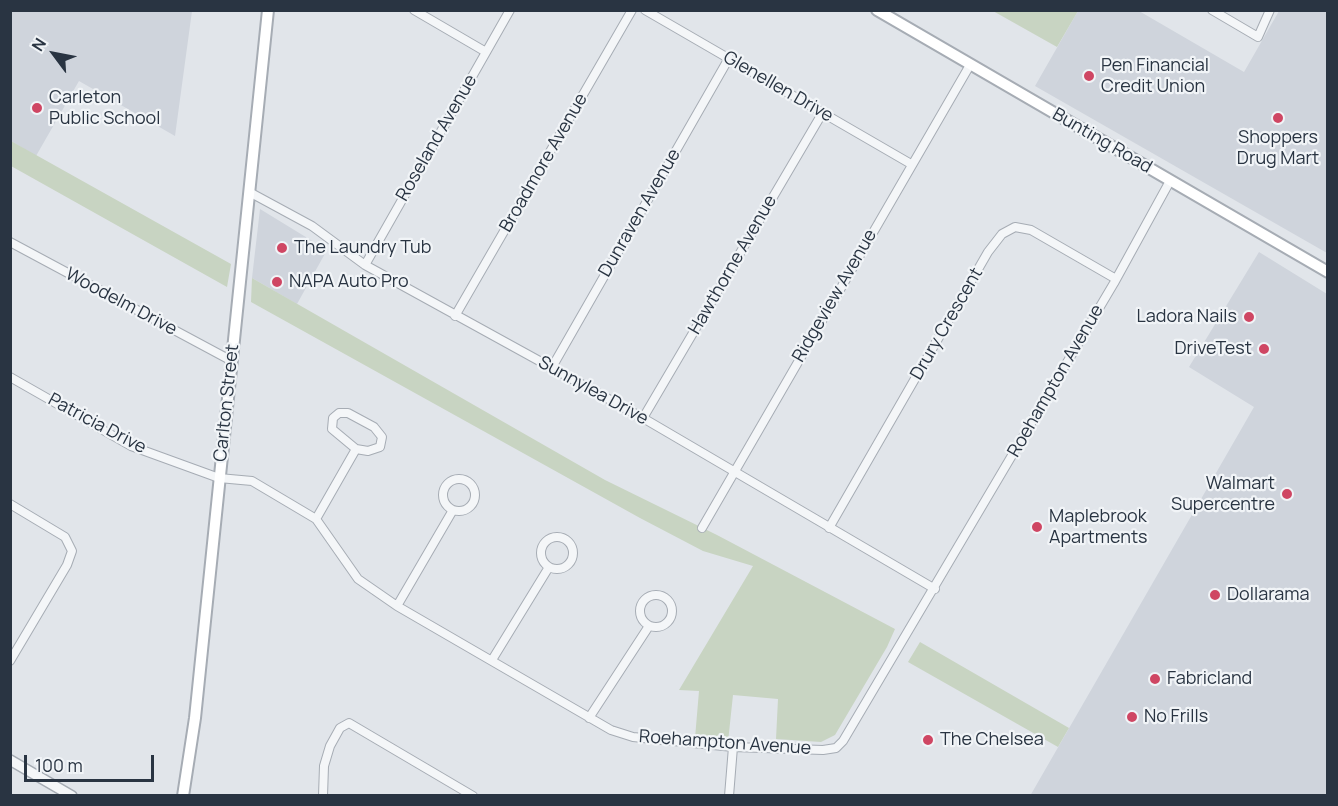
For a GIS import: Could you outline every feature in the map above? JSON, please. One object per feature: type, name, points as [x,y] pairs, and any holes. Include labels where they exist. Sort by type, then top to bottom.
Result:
[{"type":"main road","name":"Carlton Street","points":[[183,795],[195,718],[251,193],[268,10]]},
{"type":"main road","name":"Bunting Road","points":[[876,10],[1328,272]]},
{"type":"street","points":[[414,10],[486,52]]},
{"type":"street","name":"Roseland Avenue","points":[[365,265],[510,10]]},
{"type":"street","name":"Broadmore Avenue","points":[[455,316],[632,10]]},
{"type":"street","name":"Glenellen Drive","points":[[645,10],[911,164]]},
{"type":"street","points":[[1212,10],[1258,37],[1270,10]]},
{"type":"street","name":"Dunraven Avenue","points":[[550,369],[729,58]]},
{"type":"street","name":"Ridgeview Avenue","points":[[702,528],[970,65]]},
{"type":"street","name":"Hawthorne Avenue","points":[[643,418],[823,112]]},
{"type":"street","name":"Roehampton Avenue","points":[[219,478],[252,481],[316,519],[358,579],[397,606],[611,730],[633,737],[733,747],[823,750],[836,748],[843,741],[935,589],[1116,279],[1170,181]]},
{"type":"street","name":"Sunnylea Drive","points":[[251,193],[312,226],[365,265],[550,369],[643,418],[935,589]]},
{"type":"street","name":"Drury Crescent","points":[[829,528],[988,252],[1002,234],[1015,227],[1031,230],[1116,279]]},
{"type":"street","name":"Woodelm Drive","points":[[10,242],[232,361]]},
{"type":"street","name":"Patricia Drive","points":[[10,377],[131,446],[219,478]]},
{"type":"street","points":[[339,413],[348,413],[375,427],[382,437],[380,447],[368,451],[356,449],[332,429],[333,418],[339,413]]},
{"type":"street","points":[[316,519],[356,449]]},
{"type":"street","points":[[453,479],[464,479],[475,490],[474,500],[463,510],[453,510],[443,497],[445,487],[453,479]]},
{"type":"street","points":[[10,504],[65,537],[72,551],[67,565],[10,661]]},
{"type":"street","points":[[397,606],[453,510]]},
{"type":"street","points":[[550,538],[565,538],[572,545],[572,560],[560,568],[549,567],[541,556],[542,545],[550,538]]},
{"type":"street","points":[[492,660],[549,567]]},
{"type":"street","points":[[649,596],[663,596],[671,603],[671,618],[664,626],[649,626],[640,614],[642,604],[649,596]]},
{"type":"street","points":[[589,718],[649,626]]},
{"type":"street","points":[[323,795],[324,766],[330,746],[340,728],[348,723],[360,727],[460,792],[473,795]]},
{"type":"street","points":[[729,795],[733,747]]},
{"type":"street","points":[[10,760],[72,795]]},
{"type":"shaded area","name":"Carleton Public School","points":[[11,11],[192,11],[175,136],[79,81],[36,156],[11,141]]},
{"type":"shaded area","points":[[1078,11],[1139,11],[1244,72],[1279,11],[1327,11],[1327,253],[1035,86]]},
{"type":"shaded area","points":[[260,209],[327,250],[297,304],[252,278]]},
{"type":"shaded area","points":[[1259,252],[1327,294],[1327,795],[1030,796],[1254,407],[1189,367]]},
{"type":"green space","points":[[993,11],[1078,11],[1057,47]]},
{"type":"green space","points":[[11,141],[231,264],[227,287],[11,166]]},
{"type":"green space","points":[[252,278],[605,480],[717,535],[895,629],[887,647],[835,735],[821,742],[776,739],[778,699],[733,695],[728,742],[695,738],[699,691],[679,690],[753,566],[703,551],[640,518],[251,302]]},
{"type":"green space","points":[[920,642],[1069,728],[1058,747],[908,662]]},
{"type":"place","name":"Pen Financial Credit Union","points":[[1089,76]]},
{"type":"place","name":"Carleton Public School","points":[[37,108]]},
{"type":"place","name":"Shoppers Drug Mart","points":[[1278,118]]},
{"type":"place","name":"The Laundry Tub","points":[[282,248]]},
{"type":"place","name":"NAPA Auto Pro","points":[[277,282]]},
{"type":"place","name":"Ladora Nails","points":[[1249,317]]},
{"type":"place","name":"DriveTest","points":[[1264,349]]},
{"type":"place","name":"Walmart Supercentre","points":[[1287,494]]},
{"type":"place","name":"Maplebrook Apartments","points":[[1037,527]]},
{"type":"place","name":"Dollarama","points":[[1215,595]]},
{"type":"place","name":"Fabricland","points":[[1155,679]]},
{"type":"place","name":"No Frills","points":[[1132,717]]},
{"type":"place","name":"The Chelsea","points":[[928,740]]}]
